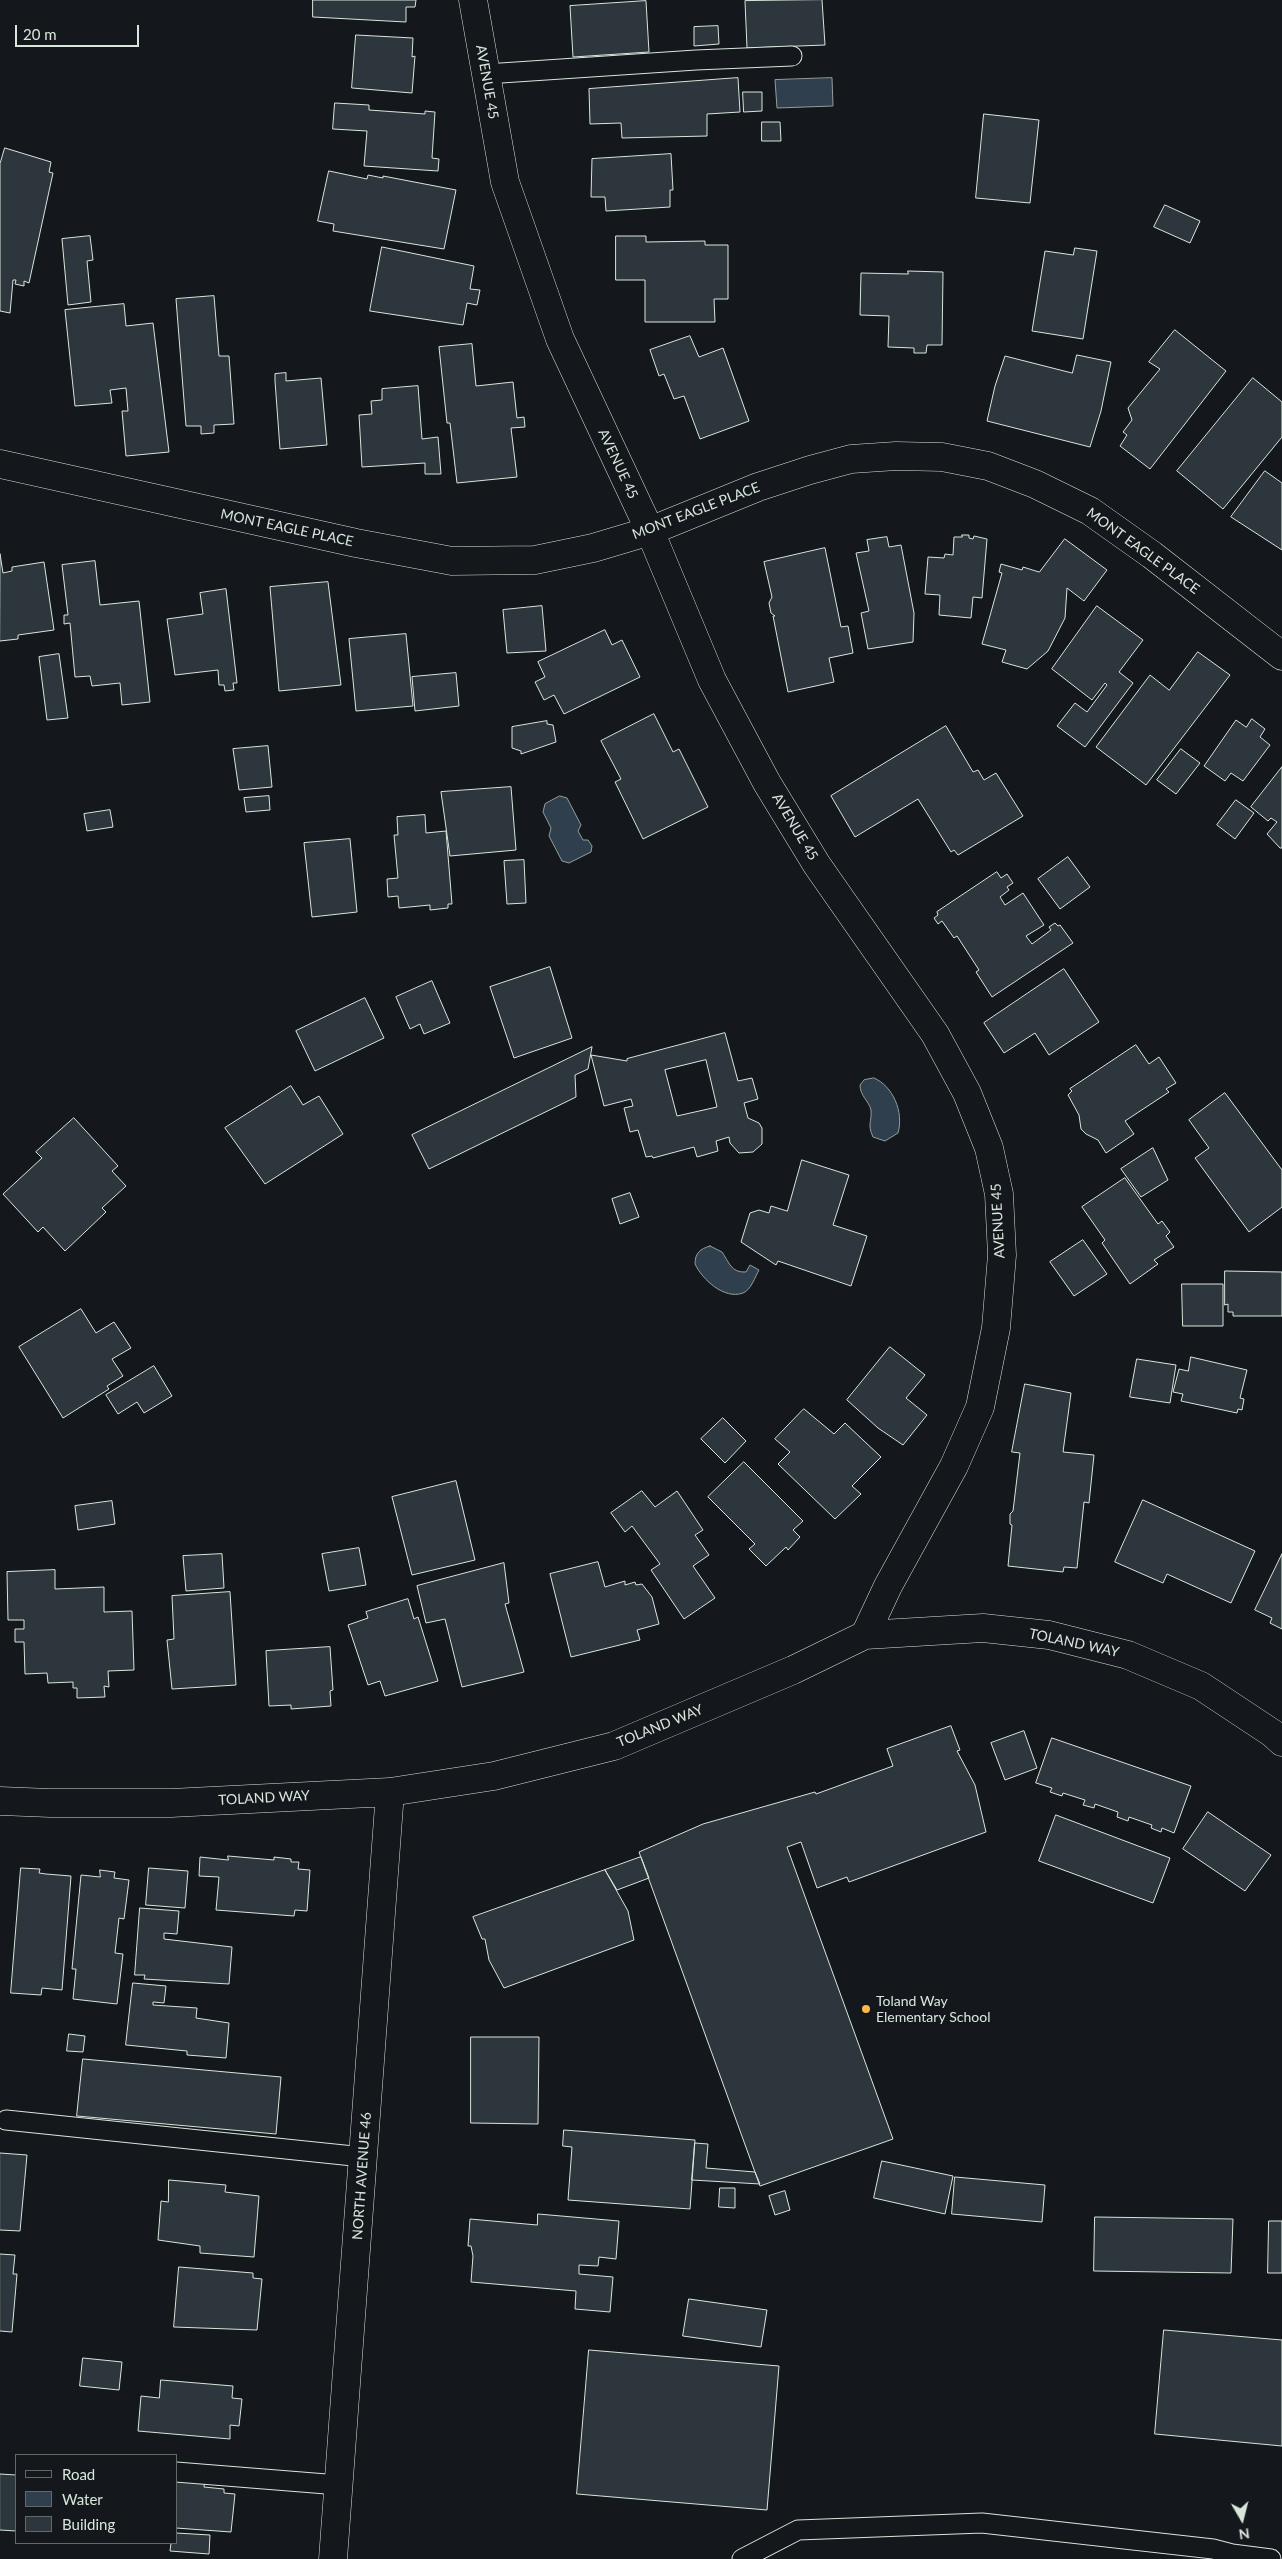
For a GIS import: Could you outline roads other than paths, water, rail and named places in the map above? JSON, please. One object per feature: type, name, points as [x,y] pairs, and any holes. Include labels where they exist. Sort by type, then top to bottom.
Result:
[{"type":"street","name":"AVENUE 45","points":[[473,0],[505,182],[560,339],[650,532],[712,680],[767,783],[817,865],[935,1034],[967,1094],[989,1148],[999,1194],[1002,1255],[996,1328],[980,1407],[954,1466],[888,1586],[865,1635]]},
{"type":"street","name":"MONT EAGLE PLACE","points":[[0,464],[356,543],[452,561],[535,560],[593,548],[650,532],[758,487],[851,459],[896,456],[942,457],[988,466],[1035,484],[1090,511],[1152,555],[1282,656]]},
{"type":"street","name":"TOLAND WAY","points":[[0,1801],[172,1803],[390,1792],[494,1776],[614,1746],[793,1670],[865,1635],[983,1628],[1049,1635],[1128,1654],[1201,1686],[1272,1732],[1282,1742]]},
{"type":"street","name":"NORTH AVENUE 46","points":[[333,2559],[390,1792]]},
{"type":"lane","points":[[486,74],[696,60],[792,56]]},
{"type":"lane","points":[[6,2120],[363,2157]]},
{"type":"lane","points":[[178,2472],[339,2485]]},
{"type":"lane","points":[[742,2559],[798,2530],[982,2523],[1213,2549],[1233,2557],[1271,2559]]},
{"type":"water","points":[[832,78],[833,106],[777,108],[775,80]]},
{"type":"water","points":[[560,796],[567,798],[581,825],[578,831],[583,840],[588,840],[592,846],[591,852],[569,863],[562,861],[549,836],[551,828],[543,812],[545,804]]},
{"type":"water","points":[[874,1078],[892,1093],[898,1108],[898,1133],[885,1141],[873,1137],[871,1133],[871,1110],[860,1089],[860,1085],[864,1080]]},
{"type":"water","points":[[710,1246],[722,1252],[731,1266],[737,1271],[746,1272],[750,1265],[759,1270],[751,1286],[746,1291],[728,1294],[721,1291],[708,1282],[698,1270],[695,1264],[697,1254]]},
{"type":"place","name":"Toland Way Elementary School","points":[[866,2009]]}]
